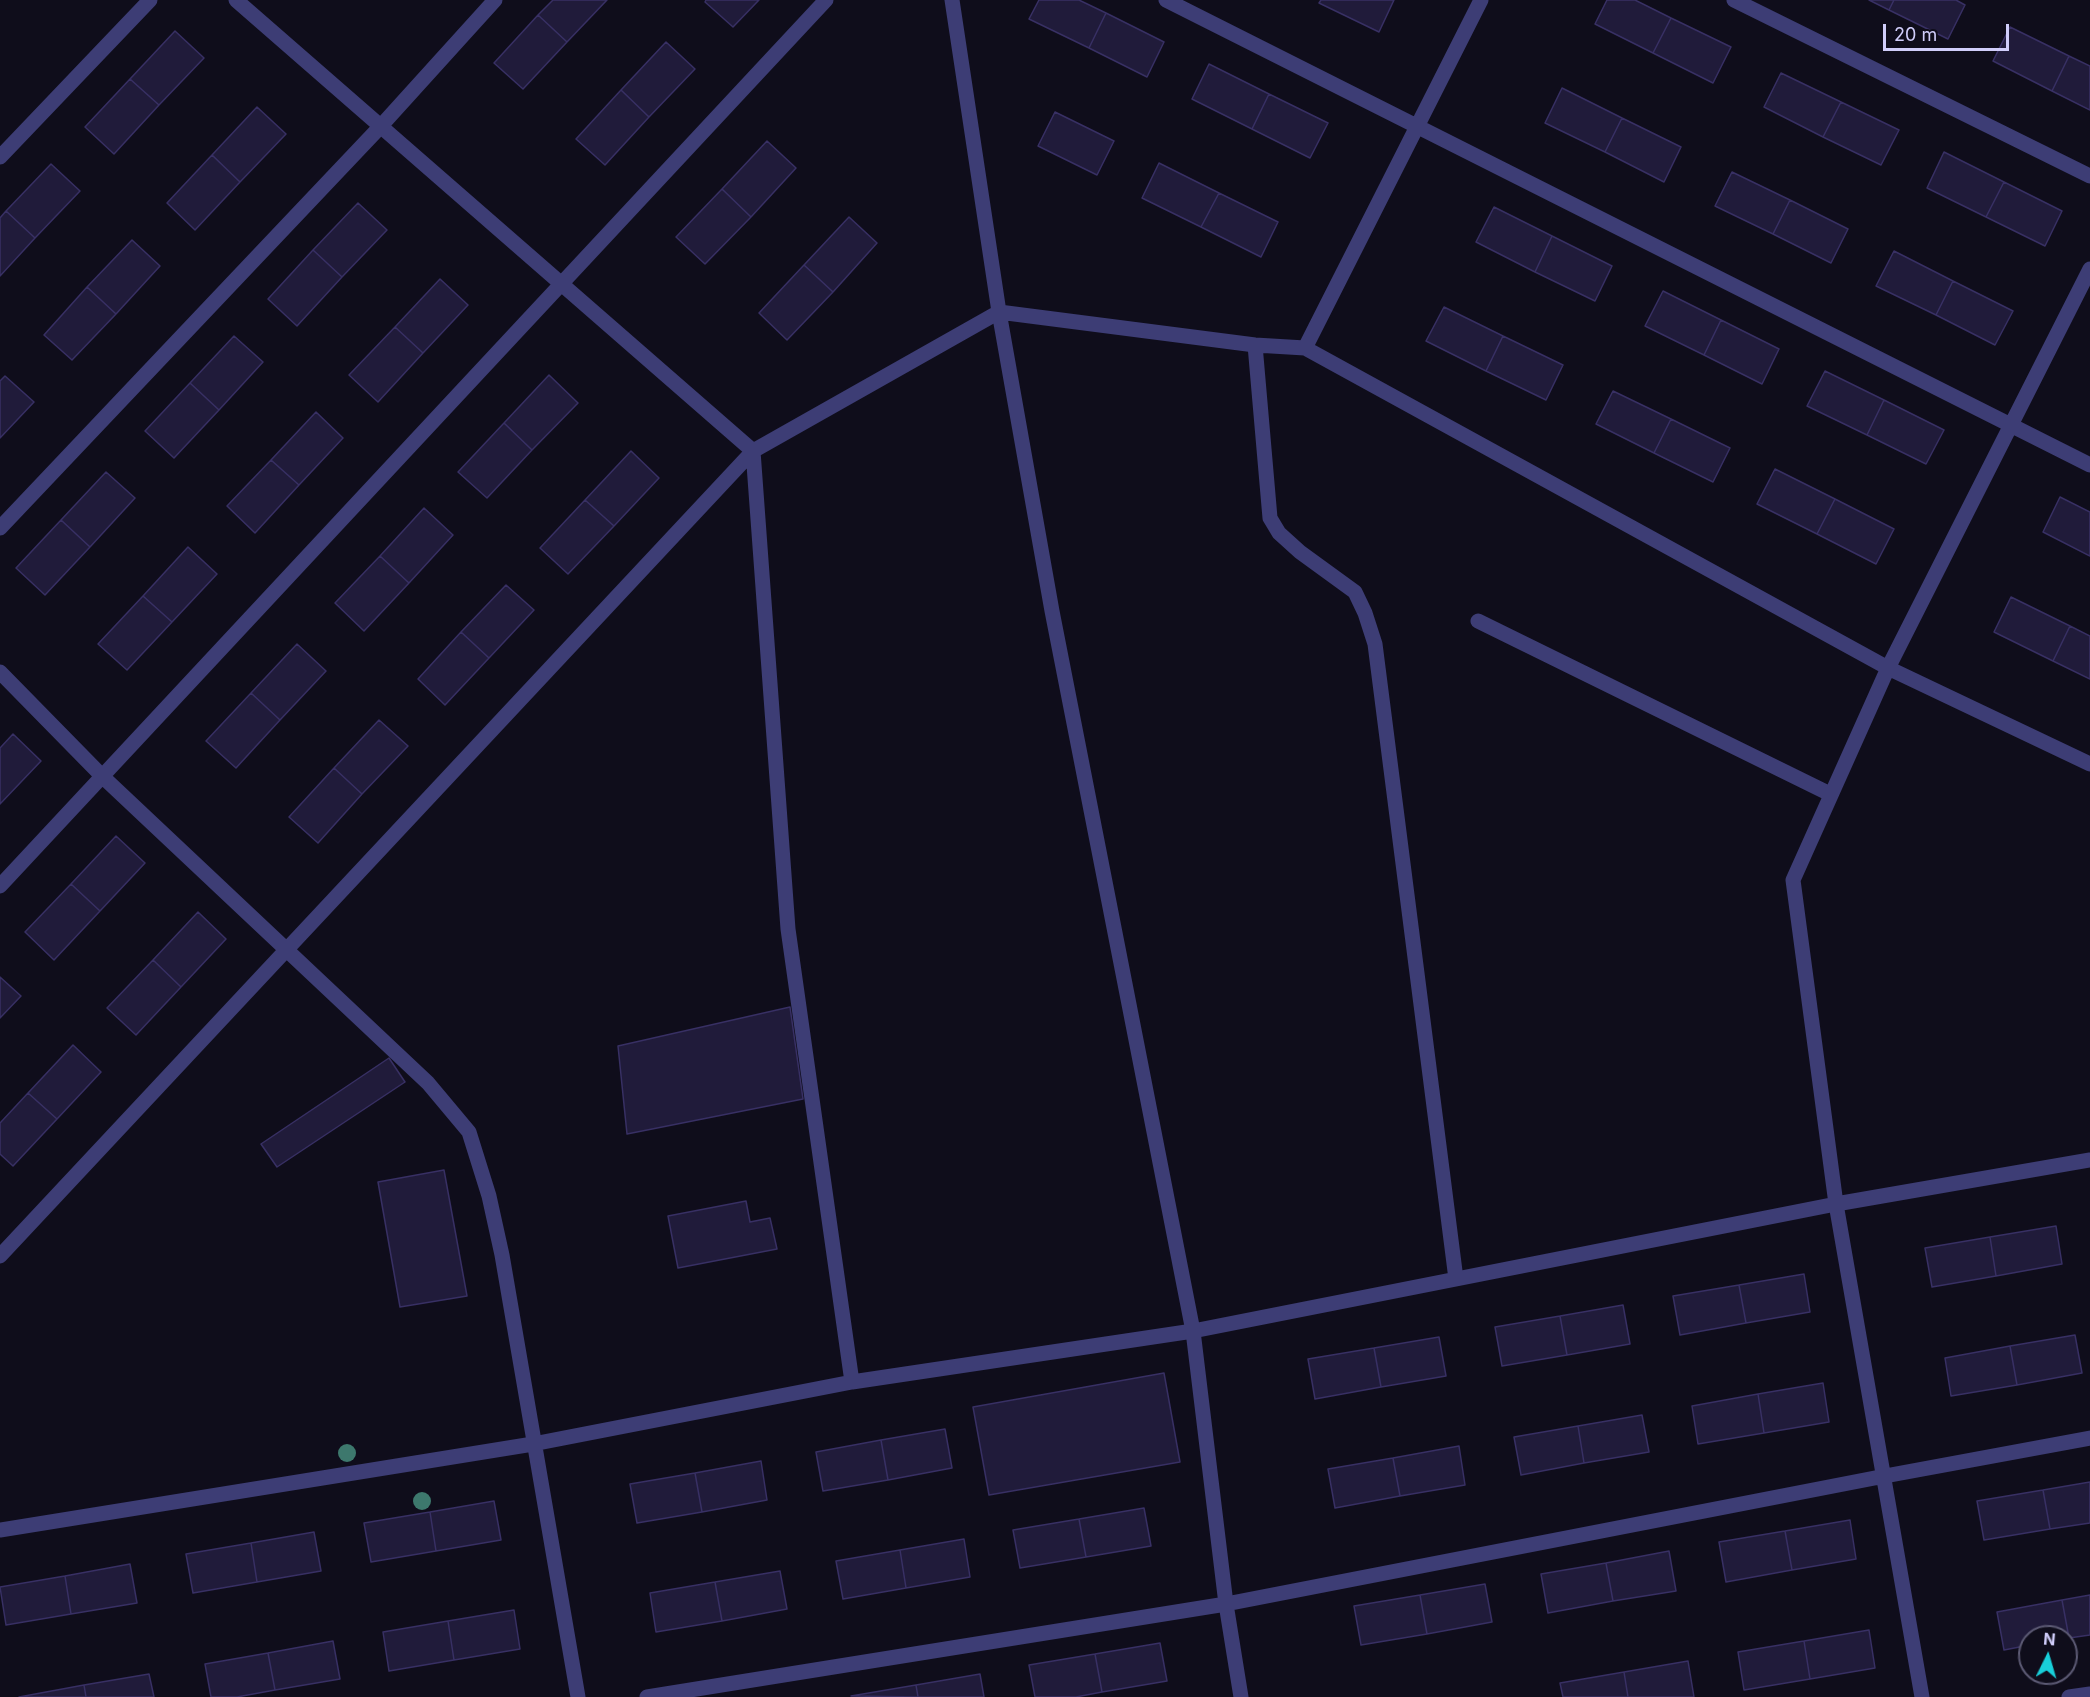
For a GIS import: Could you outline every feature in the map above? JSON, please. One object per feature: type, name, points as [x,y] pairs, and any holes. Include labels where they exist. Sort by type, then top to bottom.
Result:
[{"type":"street","points":[[0,157],[150,0]]},
{"type":"street","points":[[236,0],[753,451],[788,929],[852,1382]]},
{"type":"street","points":[[0,528],[380,127],[495,0]]},
{"type":"street","points":[[0,886],[826,0]]},
{"type":"street","points":[[952,0],[999,312],[1052,611],[1193,1331],[1226,1604],[1241,1697]]},
{"type":"street","points":[[1166,0],[2090,465]]},
{"type":"street","points":[[1305,348],[1481,0]]},
{"type":"street","points":[[1734,0],[2090,176]]},
{"type":"street","points":[[1922,1697],[1836,1204],[1793,880],[1888,668],[2090,268]]},
{"type":"street","points":[[0,1256],[753,451],[999,312],[1255,345],[1305,348],[1888,668],[2090,764]]},
{"type":"street","points":[[1255,345],[1270,518],[1279,533],[1300,552],[1355,592],[1375,644],[1456,1279]]},
{"type":"street","points":[[1478,621],[1830,794]]},
{"type":"street","points":[[0,672],[102,777],[428,1083],[469,1132],[489,1196],[502,1254],[578,1697]]},
{"type":"street","points":[[0,1530],[533,1444],[852,1382],[1193,1331],[1836,1204],[2090,1160]]},
{"type":"street","points":[[647,1697],[1226,1604],[2090,1438]]},
{"type":"street","points":[[2069,1697],[2090,1694]]},
{"type":"building","points":[[553,0],[607,0],[567,42],[538,15]]},
{"type":"building","points":[[706,0],[759,0],[733,27],[705,2]]},
{"type":"building","points":[[1039,0],[1079,0],[1106,13],[1089,48],[1029,19]]},
{"type":"building","points":[[1321,0],[1394,0],[1379,32],[1319,3]]},
{"type":"building","points":[[1607,0],[1635,0],[1671,18],[1653,53],[1595,24]]},
{"type":"building","points":[[1869,0],[1894,0],[1889,10]]},
{"type":"building","points":[[1894,0],[1956,0],[1965,5],[1948,39],[1889,10]]},
{"type":"building","points":[[1106,13],[1164,42],[1147,77],[1089,48]]},
{"type":"building","points":[[538,15],[567,42],[523,89],[494,63]]},
{"type":"building","points":[[1671,18],[1731,47],[1713,83],[1653,53]]},
{"type":"building","points":[[2010,27],[2069,56],[2052,91],[1993,61]]},
{"type":"building","points":[[175,31],[204,58],[159,105],[130,79]]},
{"type":"building","points":[[666,42],[695,69],[649,117],[621,90]]},
{"type":"building","points":[[2069,56],[2090,66],[2090,110],[2052,91]]},
{"type":"building","points":[[1209,64],[1269,94],[1252,129],[1192,99]]},
{"type":"building","points":[[1781,73],[1841,102],[1823,137],[1764,107]]},
{"type":"building","points":[[130,79],[159,105],[114,154],[85,127]]},
{"type":"building","points":[[1562,88],[1622,118],[1605,152],[1545,123]]},
{"type":"building","points":[[621,90],[649,117],[605,165],[576,139]]},
{"type":"building","points":[[1269,94],[1328,123],[1310,158],[1252,129]]},
{"type":"building","points":[[1841,102],[1899,130],[1881,165],[1823,137]]},
{"type":"building","points":[[257,107],[286,134],[240,182],[212,155]]},
{"type":"building","points":[[1055,112],[1114,141],[1097,175],[1038,146]]},
{"type":"building","points":[[1622,118],[1681,147],[1664,182],[1605,152]]},
{"type":"building","points":[[767,141],[796,168],[751,217],[722,189]]},
{"type":"building","points":[[1944,152],[2004,182],[1986,217],[1927,188]]},
{"type":"building","points":[[212,155],[240,182],[195,230],[167,203]]},
{"type":"building","points":[[1159,163],[1219,193],[1201,227],[1142,198]]},
{"type":"building","points":[[51,164],[80,191],[35,238],[6,211]]},
{"type":"building","points":[[1732,172],[1790,200],[1773,234],[1715,206]]},
{"type":"building","points":[[2004,182],[2062,211],[2045,246],[1986,217]]},
{"type":"building","points":[[722,189],[751,217],[705,264],[676,237]]},
{"type":"building","points":[[1219,193],[1278,222],[1261,257],[1201,227]]},
{"type":"building","points":[[1790,200],[1848,229],[1831,263],[1773,234]]},
{"type":"building","points":[[358,203],[387,230],[342,277],[313,250]]},
{"type":"building","points":[[1494,207],[1552,236],[1535,272],[1476,242]]},
{"type":"building","points":[[6,211],[35,238],[0,276],[0,218]]},
{"type":"building","points":[[849,217],[877,243],[833,292],[804,265]]},
{"type":"building","points":[[1552,236],[1612,266],[1595,301],[1535,272]]},
{"type":"building","points":[[132,240],[160,266],[116,314],[87,287]]},
{"type":"building","points":[[313,250],[342,277],[297,326],[268,299]]},
{"type":"building","points":[[1894,251],[1953,281],[1936,315],[1876,286]]},
{"type":"building","points":[[804,265],[833,292],[787,340],[759,313]]},
{"type":"building","points":[[440,279],[468,305],[423,353],[395,327]]},
{"type":"building","points":[[1953,281],[2013,311],[1995,345],[1936,315]]},
{"type":"building","points":[[87,287],[116,314],[72,360],[44,335]]},
{"type":"building","points":[[1663,291],[1721,320],[1704,355],[1645,326]]},
{"type":"building","points":[[1444,307],[1503,336],[1486,371],[1426,341]]},
{"type":"building","points":[[1721,320],[1779,349],[1762,384],[1704,355]]},
{"type":"building","points":[[395,327],[423,353],[378,402],[349,375]]},
{"type":"building","points":[[234,336],[263,362],[219,410],[190,383]]},
{"type":"building","points":[[1503,336],[1563,365],[1546,400],[1486,371]]},
{"type":"building","points":[[1825,371],[1884,400],[1867,435],[1807,406]]},
{"type":"building","points":[[549,375],[578,403],[532,450],[504,423]]},
{"type":"building","points":[[5,376],[34,402],[0,438],[0,381]]},
{"type":"building","points":[[190,383],[219,410],[174,458],[145,431]]},
{"type":"building","points":[[1613,391],[1671,419],[1654,453],[1596,424]]},
{"type":"building","points":[[1884,400],[1944,430],[1926,464],[1867,435]]},
{"type":"building","points":[[316,412],[343,438],[299,485],[271,460]]},
{"type":"building","points":[[1671,419],[1730,448],[1713,482],[1654,453]]},
{"type":"building","points":[[504,423],[532,450],[487,498],[458,472]]},
{"type":"building","points":[[631,451],[659,478],[614,526],[585,500]]},
{"type":"building","points":[[271,460],[299,485],[255,533],[227,506]]},
{"type":"building","points":[[1775,469],[1835,499],[1817,534],[1757,504]]},
{"type":"building","points":[[106,472],[135,498],[90,547],[61,520]]},
{"type":"building","points":[[2060,497],[2090,512],[2090,556],[2043,532]]},
{"type":"building","points":[[1835,499],[1894,529],[1876,564],[1817,534]]},
{"type":"building","points":[[585,500],[614,526],[568,574],[540,548]]},
{"type":"building","points":[[424,508],[453,535],[409,583],[380,556]]},
{"type":"building","points":[[61,520],[90,547],[45,595],[16,568]]},
{"type":"building","points":[[188,547],[217,574],[172,622],[143,596]]},
{"type":"building","points":[[380,556],[409,583],[364,631],[335,603]]},
{"type":"building","points":[[506,585],[534,610],[489,658],[461,632]]},
{"type":"building","points":[[143,596],[172,622],[127,670],[98,644]]},
{"type":"building","points":[[2011,597],[2070,626],[2053,661],[1994,632]]},
{"type":"building","points":[[2070,626],[2090,636],[2090,679],[2053,661]]},
{"type":"building","points":[[461,632],[489,658],[445,705],[418,679]]},
{"type":"building","points":[[297,644],[326,671],[280,720],[251,693]]},
{"type":"building","points":[[251,693],[280,720],[236,768],[206,741]]},
{"type":"building","points":[[379,720],[408,746],[362,794],[334,768]]},
{"type":"building","points":[[13,734],[41,761],[0,804],[0,748]]},
{"type":"building","points":[[334,768],[362,794],[318,843],[289,817]]},
{"type":"building","points":[[116,836],[145,863],[100,911],[71,884]]},
{"type":"building","points":[[71,884],[100,911],[54,960],[25,932]]},
{"type":"building","points":[[198,912],[226,939],[181,987],[153,960]]},
{"type":"building","points":[[153,960],[181,987],[136,1035],[107,1008]]},
{"type":"building","points":[[0,977],[21,996],[0,1018]]},
{"type":"building","points":[[790,1007],[803,1099],[627,1134],[618,1046]]},
{"type":"building","points":[[73,1045],[101,1072],[57,1119],[28,1093]]},
{"type":"building","points":[[389,1058],[405,1082],[277,1167],[261,1144]]},
{"type":"building","points":[[28,1093],[57,1119],[13,1166],[0,1154],[0,1123]]},
{"type":"building","points":[[444,1170],[467,1296],[400,1307],[378,1182]]},
{"type":"building","points":[[746,1201],[750,1222],[770,1218],[777,1249],[678,1268],[668,1216]]},
{"type":"building","points":[[2056,1226],[2062,1264],[1996,1276],[1990,1237]]},
{"type":"building","points":[[1990,1237],[1996,1276],[1932,1287],[1925,1248]]},
{"type":"building","points":[[1804,1274],[1810,1312],[1746,1323],[1739,1285]]},
{"type":"building","points":[[1739,1285],[1746,1323],[1680,1335],[1673,1296]]},
{"type":"building","points":[[1623,1305],[1630,1344],[1567,1355],[1560,1316]]},
{"type":"building","points":[[1560,1316],[1567,1355],[1502,1366],[1495,1327]]},
{"type":"building","points":[[2075,1335],[2082,1373],[2017,1385],[2010,1346]]},
{"type":"building","points":[[1439,1337],[1446,1376],[1381,1387],[1374,1348]]},
{"type":"building","points":[[2010,1346],[2017,1385],[1951,1396],[1945,1358]]},
{"type":"building","points":[[1374,1348],[1381,1387],[1315,1399],[1308,1359]]},
{"type":"building","points":[[1164,1373],[1180,1462],[989,1495],[973,1407]]},
{"type":"building","points":[[1823,1383],[1829,1422],[1764,1433],[1758,1394]]},
{"type":"building","points":[[1758,1394],[1764,1433],[1698,1444],[1692,1406]]},
{"type":"building","points":[[1642,1415],[1649,1452],[1584,1463],[1578,1426]]},
{"type":"building","points":[[1578,1426],[1584,1463],[1521,1475],[1514,1437]]},
{"type":"building","points":[[945,1429],[952,1468],[888,1480],[881,1440]]},
{"type":"building","points":[[881,1440],[888,1480],[823,1491],[816,1452]]},
{"type":"building","points":[[1459,1446],[1465,1485],[1400,1496],[1393,1458]]},
{"type":"building","points":[[1393,1458],[1400,1496],[1335,1508],[1328,1469]]},
{"type":"building","points":[[761,1461],[767,1500],[702,1512],[695,1473]]},
{"type":"building","points":[[695,1473],[702,1512],[637,1523],[630,1484]]},
{"type":"building","points":[[2090,1482],[2090,1523],[2050,1529],[2043,1490]]},
{"type":"building","points":[[2043,1490],[2050,1529],[1984,1540],[1977,1501]]},
{"type":"building","points":[[494,1501],[501,1540],[436,1551],[430,1512]]},
{"type":"building","points":[[1144,1508],[1151,1546],[1086,1557],[1079,1519]]},
{"type":"building","points":[[430,1512],[436,1551],[371,1562],[364,1523]]},
{"type":"building","points":[[1079,1519],[1086,1557],[1020,1568],[1013,1530]]},
{"type":"building","points":[[1850,1520],[1856,1559],[1792,1570],[1785,1531]]},
{"type":"building","points":[[1785,1531],[1792,1570],[1726,1582],[1719,1542]]},
{"type":"building","points":[[314,1532],[321,1571],[257,1582],[251,1543]]},
{"type":"building","points":[[964,1539],[970,1577],[906,1588],[900,1550]]},
{"type":"building","points":[[251,1543],[257,1582],[193,1593],[186,1554]]},
{"type":"building","points":[[900,1550],[906,1588],[843,1599],[836,1561]]},
{"type":"building","points":[[1669,1551],[1676,1591],[1613,1601],[1606,1563]]},
{"type":"building","points":[[1606,1563],[1613,1601],[1548,1613],[1541,1574]]},
{"type":"building","points":[[130,1564],[137,1603],[71,1614],[65,1576]]},
{"type":"building","points":[[780,1571],[787,1609],[722,1621],[715,1582]]},
{"type":"building","points":[[65,1576],[71,1614],[6,1625],[0,1587]]},
{"type":"building","points":[[715,1582],[722,1621],[656,1632],[650,1593]]},
{"type":"building","points":[[1485,1584],[1492,1622],[1427,1634],[1420,1595]]},
{"type":"building","points":[[1420,1595],[1427,1634],[1361,1645],[1354,1606]]},
{"type":"building","points":[[2090,1595],[2090,1635],[2078,1637],[2078,1625],[2067,1625],[2062,1600]]},
{"type":"building","points":[[2062,1600],[2067,1625],[2018,1625],[2018,1647],[2004,1650],[1997,1612]]},
{"type":"building","points":[[514,1610],[520,1649],[454,1660],[448,1621]]},
{"type":"building","points":[[448,1621],[454,1660],[389,1671],[383,1632]]},
{"type":"building","points":[[1869,1630],[1875,1668],[1810,1679],[1804,1641]]},
{"type":"building","points":[[333,1641],[340,1679],[275,1690],[268,1653]]},
{"type":"building","points":[[1804,1641],[1810,1679],[1744,1690],[1738,1652]]},
{"type":"building","points":[[1160,1643],[1167,1681],[1102,1692],[1095,1654]]},
{"type":"building","points":[[268,1653],[275,1690],[237,1697],[211,1697],[205,1664]]},
{"type":"building","points":[[1095,1654],[1102,1692],[1076,1697],[1035,1697],[1029,1665]]},
{"type":"building","points":[[1688,1661],[1694,1697],[1628,1697],[1624,1672]]},
{"type":"building","points":[[1624,1672],[1628,1697],[1563,1697],[1560,1683]]},
{"type":"building","points":[[149,1674],[154,1697],[86,1697],[84,1685]]},
{"type":"building","points":[[980,1674],[984,1697],[918,1697],[916,1685]]},
{"type":"building","points":[[84,1685],[86,1697],[19,1697]]},
{"type":"building","points":[[916,1685],[918,1697],[851,1696]]}]
